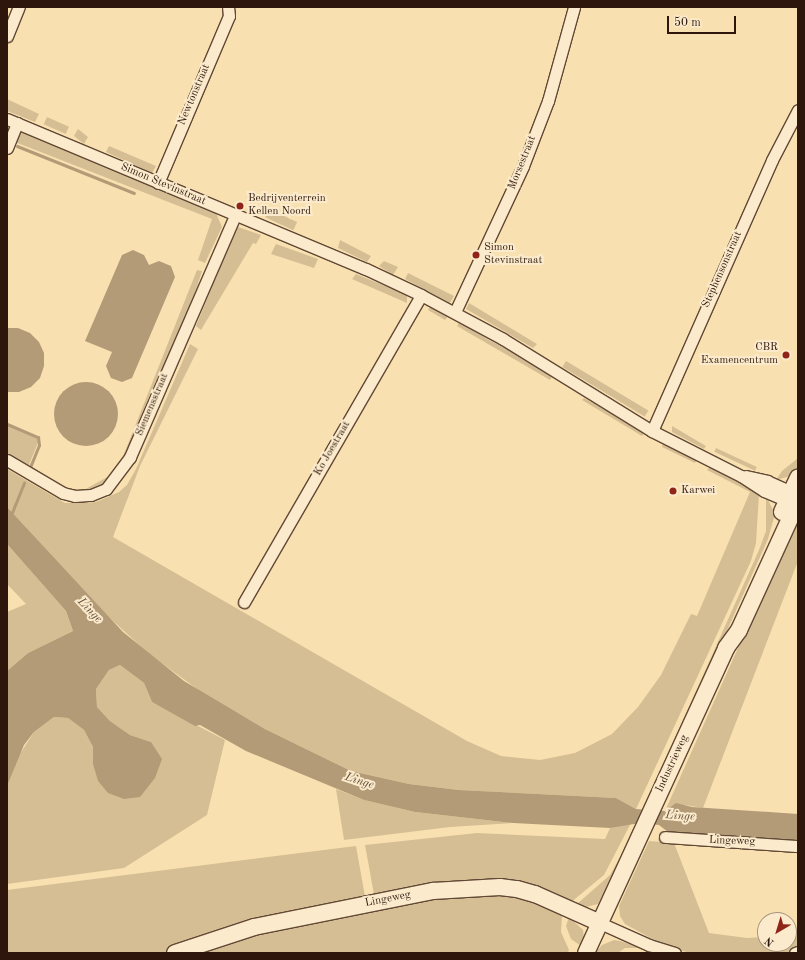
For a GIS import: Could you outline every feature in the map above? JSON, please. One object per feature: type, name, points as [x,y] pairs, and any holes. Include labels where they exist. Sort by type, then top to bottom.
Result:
[{"type":"main road","name":"Industrieweg","points":[[586,953],[726,648],[739,630],[795,495]]},
{"type":"main road","name":"Lingeweg","points":[[175,953],[254,927],[433,891],[500,888],[517,889],[535,894],[600,923]]},
{"type":"street","name":"Newtonstraat","points":[[158,183],[229,16],[228,7]]},
{"type":"street","name":"Morsestraat","points":[[456,312],[523,166],[548,101],[574,7]]},
{"type":"street","points":[[7,36],[14,12]]},
{"type":"street","name":"Stephensonstraat","points":[[652,431],[772,160],[798,110]]},
{"type":"street","name":"Simon Stevinstraat","points":[[12,121],[235,215],[456,312],[652,431],[741,476],[757,478],[795,495]]},
{"type":"street","points":[[7,148],[12,121]]},
{"type":"street","name":"Siemensstraat","points":[[7,460],[63,493],[75,496],[91,495],[106,489],[130,457],[235,215]]},
{"type":"street","name":"Ko Joestraat","points":[[244,602],[422,296]]},
{"type":"street","name":"Lingeweg","points":[[666,837],[798,846]]},
{"type":"street","points":[[600,923],[649,945],[675,953]]},
{"type":"shaded area","points":[[7,99],[39,114],[35,122],[7,111]]},
{"type":"shaded area","points":[[47,117],[69,127],[66,134],[44,124]]},
{"type":"shaded area","points":[[78,129],[88,137],[84,144],[74,136]]},
{"type":"shaded area","points":[[21,131],[216,213],[222,227],[205,263],[198,260],[212,219],[15,142]]},
{"type":"shaded area","points":[[109,146],[156,166],[152,173],[106,152]]},
{"type":"shaded area","points":[[269,209],[297,222],[293,230],[265,217]]},
{"type":"shaded area","points":[[238,227],[261,235],[256,244],[253,243],[201,330],[196,326],[233,235]]},
{"type":"shaded area","points":[[340,240],[371,256],[367,262],[338,248]]},
{"type":"shaded area","points":[[276,244],[318,259],[314,268],[271,254]]},
{"type":"shaded area","points":[[384,261],[398,267],[393,275],[379,266]]},
{"type":"shaded area","points":[[197,270],[202,271],[194,296],[123,464],[110,480],[92,492],[69,492],[32,472],[32,467],[66,488],[82,491],[111,475],[120,464]]},
{"type":"shaded area","points":[[408,273],[454,296],[450,303],[405,279]]},
{"type":"shaded area","points":[[356,274],[407,295],[407,303],[352,279]]},
{"type":"shaded area","points":[[469,303],[537,344],[533,348],[466,309]]},
{"type":"shaded area","points":[[430,307],[449,315],[445,320],[428,310]]},
{"type":"shaded area","points":[[460,321],[487,339],[528,360],[552,377],[550,380],[457,326]]},
{"type":"shaded area","points":[[190,344],[198,349],[140,466],[113,537],[467,741],[501,756],[540,760],[575,753],[612,734],[638,707],[661,675],[691,614],[697,616],[750,492],[707,470],[710,467],[759,494],[756,543],[751,561],[636,809],[616,798],[459,790],[409,784],[351,771],[265,729],[204,694],[148,653],[100,609],[7,507],[7,469],[65,503],[96,502],[119,492],[127,485],[136,469]]},
{"type":"shaded area","points":[[566,361],[648,410],[645,416],[562,367]]},
{"type":"shaded area","points":[[584,398],[645,432],[642,436],[582,400]]},
{"type":"shaded area","points":[[7,425],[40,438],[28,467],[7,453]]},
{"type":"shaded area","points":[[672,426],[706,446],[704,449],[672,432]]},
{"type":"shaded area","points":[[663,441],[697,460],[695,463],[662,447]]},
{"type":"shaded area","points":[[716,448],[757,467],[755,471],[714,452]]},
{"type":"shaded area","points":[[798,458],[798,470],[794,475],[776,480],[782,471]]},
{"type":"shaded area","points":[[766,496],[775,514],[768,539],[657,787],[654,785],[759,550],[766,531]]},
{"type":"shaded area","points":[[798,514],[798,561],[703,808],[685,805],[665,811]]},
{"type":"shaded area","points":[[7,544],[66,611],[73,631],[28,653],[7,671],[7,612],[26,604],[7,584]]},
{"type":"shaded area","points":[[120,665],[144,683],[152,702],[225,740],[207,815],[124,868],[7,884],[7,786],[18,757],[34,732],[54,717],[68,718],[84,730],[93,747],[93,764],[151,742],[130,735],[110,721],[97,707],[96,689],[109,670]]},
{"type":"shaded area","points":[[336,789],[364,800],[415,812],[513,823],[450,827],[344,840]]},
{"type":"shaded area","points":[[631,823],[604,875],[570,903],[539,890],[375,900],[365,845],[477,833],[605,839],[610,828]]},
{"type":"shaded area","points":[[637,827],[598,904],[586,907],[577,904],[610,875]]},
{"type":"shaded area","points":[[649,841],[674,843],[709,933],[747,938],[757,937],[757,952],[793,952],[690,953],[665,946],[625,924],[620,916],[619,906]]},
{"type":"shaded area","points":[[356,846],[366,902],[170,953],[7,953],[7,890]]},
{"type":"shaded area","points":[[512,892],[562,915],[561,932],[569,950],[568,953],[198,953],[239,938],[430,898]]},
{"type":"shaded area","points":[[569,917],[583,930],[584,939],[581,946],[571,939],[566,926]]},
{"type":"shaded area","points":[[798,930],[798,950],[797,950]]},
{"type":"shaded area","points":[[614,940],[642,948],[625,948],[618,953],[596,952],[602,945]]},
{"type":"water","points":[[133,250],[144,255],[149,265],[159,261],[171,266],[175,277],[132,378],[122,382],[111,378],[106,366],[112,352],[85,341],[122,255]]},
{"type":"water","points":[[7,328],[18,328],[30,333],[39,342],[44,353],[44,366],[40,378],[31,387],[19,392],[7,392]]},
{"type":"water","points":[[80,382],[92,382],[109,391],[116,402],[118,414],[116,426],[109,437],[92,446],[80,446],[68,441],[59,432],[54,420],[54,408],[59,396],[68,387]]},
{"type":"water","name":"Linge","points":[[7,507],[123,632],[184,681],[265,729],[351,771],[409,784],[459,790],[616,798],[636,809],[665,811],[676,803],[692,807],[798,814],[798,841],[668,832],[659,825],[640,823],[610,828],[513,823],[415,812],[364,800],[246,751],[200,725],[195,726],[152,702],[144,683],[120,665],[109,670],[96,689],[97,707],[110,721],[130,735],[151,742],[162,759],[155,778],[140,797],[124,799],[108,793],[98,781],[93,764],[93,747],[84,730],[68,718],[54,717],[34,732],[24,745],[7,786],[7,671],[28,653],[73,631],[66,611],[7,544]]},
{"type":"waterway","points":[[17,146],[134,193]]},
{"type":"waterway","points":[[7,424],[38,437],[39,445],[31,465]]},
{"type":"waterway","points":[[11,515],[24,482]]},
{"type":"place","name":"Bedrijventerrein Kellen Noord","points":[[240,206]]},
{"type":"place","name":"Simon Stevinstraat","points":[[476,255]]},
{"type":"place","name":"CBR Examencentrum","points":[[786,355]]},
{"type":"place","name":"Karwei","points":[[673,491]]}]
